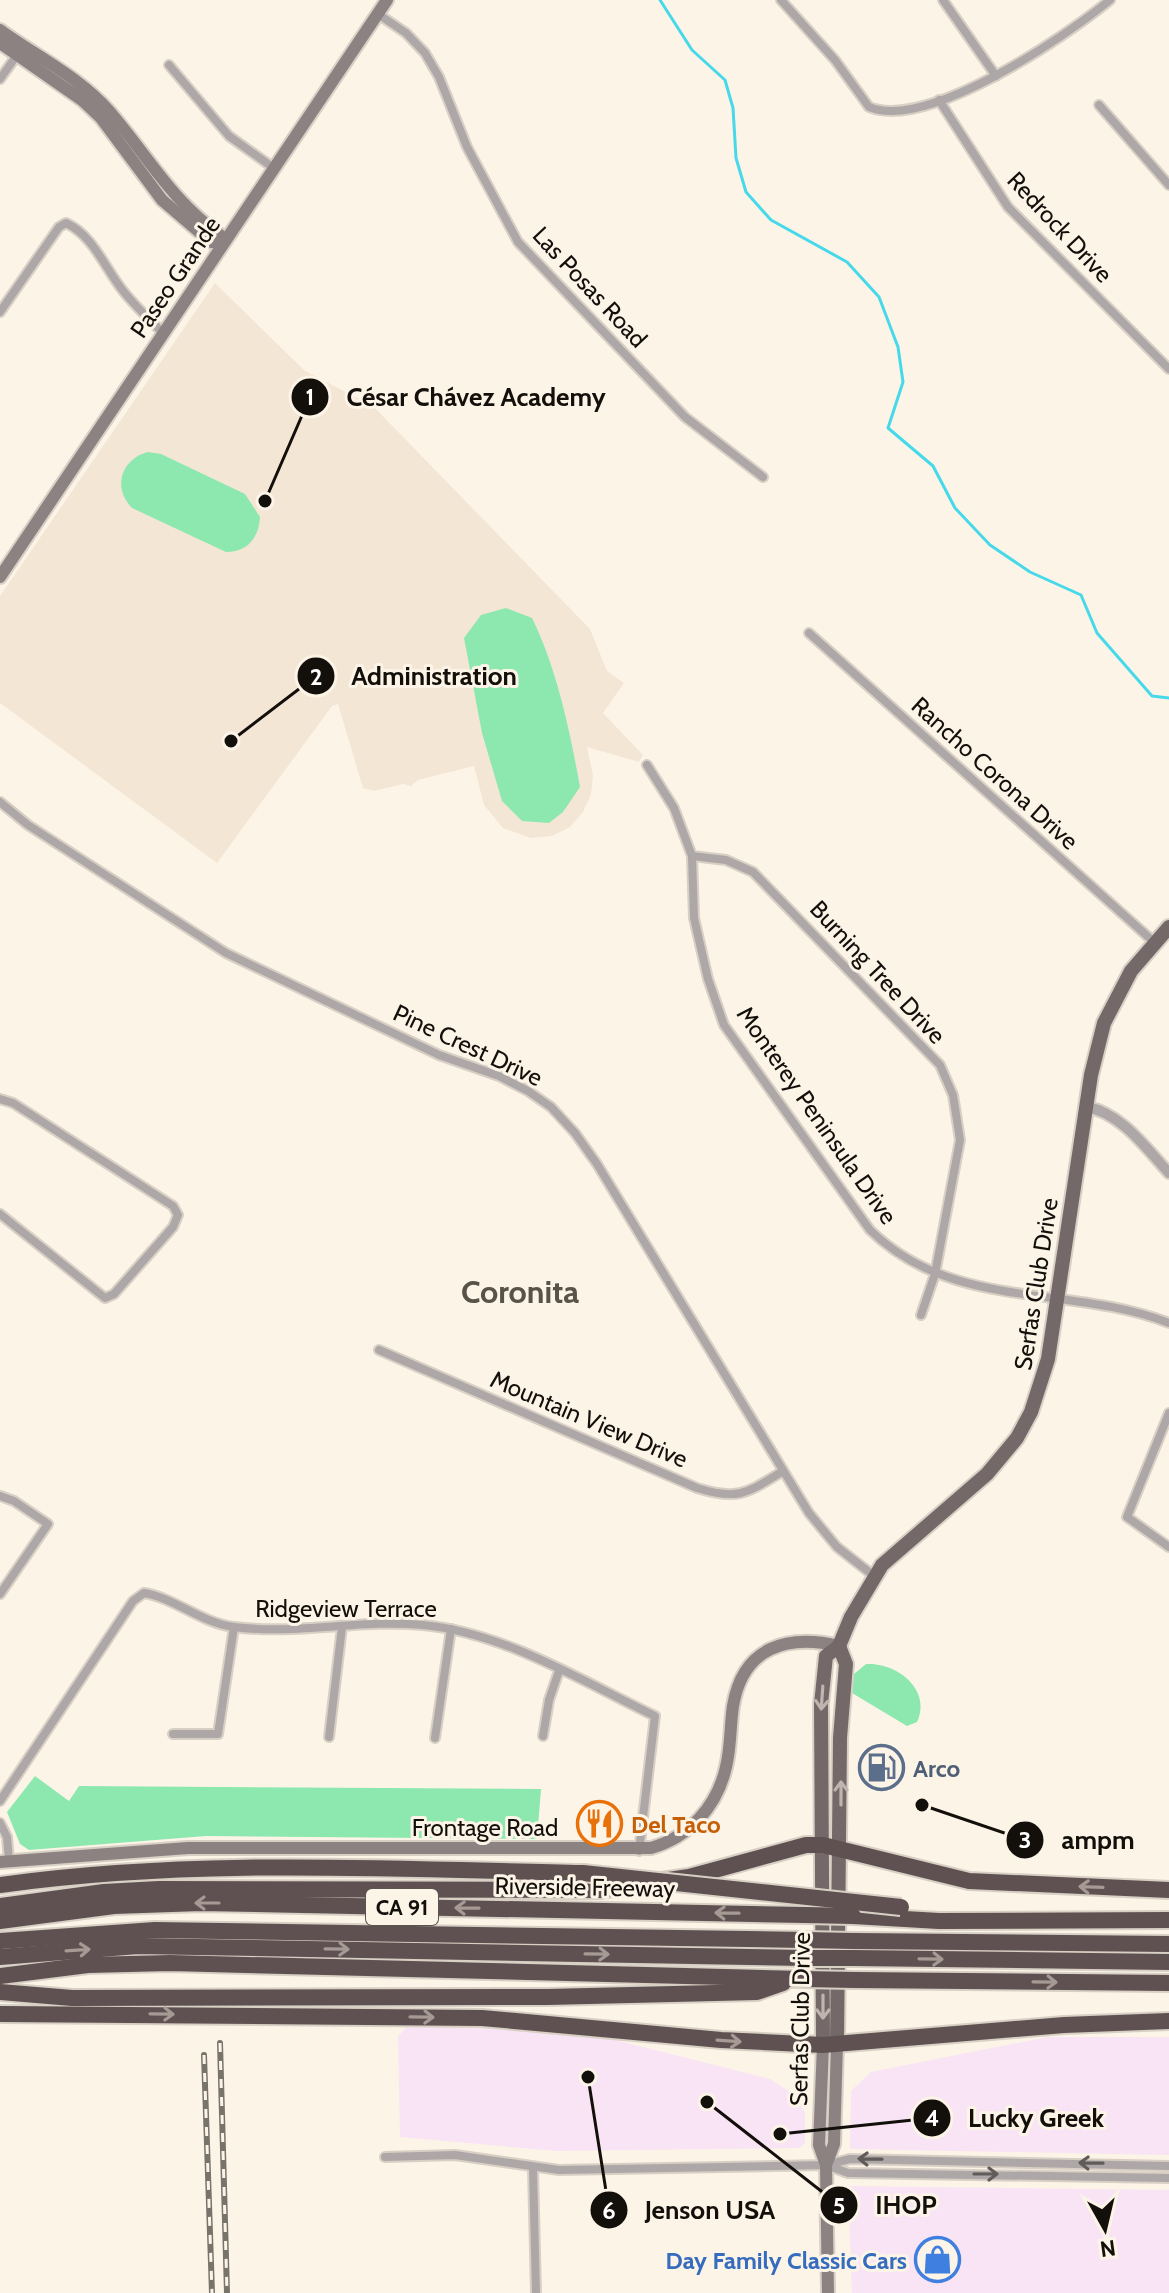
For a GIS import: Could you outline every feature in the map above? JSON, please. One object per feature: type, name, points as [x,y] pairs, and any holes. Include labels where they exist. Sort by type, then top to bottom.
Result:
[{"type":"highway","points":[[0,1906],[104,1892],[159,1889],[600,1890],[645,1886],[806,1845],[832,1847],[969,1881],[1169,1890]]},
{"type":"highway","points":[[0,1885],[110,1873],[229,1866],[583,1873],[901,1907],[939,1921]]},
{"type":"highway","name":"Riverside Freeway","points":[[0,1921],[114,1906],[201,1903],[853,1916],[939,1921],[1169,1920]]},
{"type":"highway","points":[[0,1941],[155,1930],[1169,1944]]},
{"type":"highway","points":[[0,1957],[138,1946],[1169,1962]]},
{"type":"highway","points":[[0,1976],[88,1965],[170,1963],[800,1979],[1169,1983]]},
{"type":"highway","points":[[0,1992],[72,1998],[547,1997],[757,1992],[800,1979]]},
{"type":"highway","points":[[0,2014],[482,2018],[721,2040],[830,2045],[1050,2026],[1169,2021]]},
{"type":"main road","name":"Paseo Grande","points":[[0,577],[387,0]]},
{"type":"main road","points":[[0,30],[18,50]]},
{"type":"main road","points":[[0,43],[89,91],[109,111],[171,193],[220,235],[223,243]]},
{"type":"main road","name":"Serfas Club Drive","points":[[828,2293],[826,2165],[819,2145],[830,2045],[832,1847],[846,1664],[839,1646],[874,1576],[916,1532],[987,1474],[1017,1438],[1041,1385],[1104,1023],[1116,994],[1169,927]]},
{"type":"main road","name":"Frontage Road","points":[[4,1862],[188,1848],[639,1851],[669,1843],[703,1815],[726,1766],[733,1702],[740,1681],[757,1660],[775,1646],[796,1640],[839,1646]]},
{"type":"street","points":[[781,0],[804,30],[835,60],[869,107],[894,112],[939,100],[996,76],[1110,0]]},
{"type":"street","points":[[943,0],[996,76]]},
{"type":"street","points":[[1092,0],[1098,9]]},
{"type":"street","name":"Las Posas Road","points":[[378,14],[406,33],[425,53],[478,169],[518,242],[685,417],[763,477]]},
{"type":"street","points":[[0,79],[18,50]]},
{"type":"street","points":[[169,65],[229,136],[275,169]]},
{"type":"street","name":"Redrock Drive","points":[[939,100],[1008,207],[1169,369]]},
{"type":"street","points":[[1099,105],[1169,185]]},
{"type":"street","points":[[0,312],[59,227],[66,223],[75,227],[99,254],[123,291],[164,334]]},
{"type":"street","name":"Rancho Corona Drive","points":[[809,633],[1155,943]]},
{"type":"street","points":[[647,765],[674,808],[692,856]]},
{"type":"street","name":"Pine Crest Drive","points":[[0,802],[28,825],[226,953],[439,1055],[499,1076],[551,1107],[597,1164],[822,1531],[874,1576]]},
{"type":"street","name":"Burning Tree Drive","points":[[692,856],[726,860],[753,872],[940,1065],[953,1095],[960,1140],[935,1274],[921,1315]]},
{"type":"street","name":"Monterey Peninsula Drive","points":[[692,856],[694,918],[708,979],[724,1025],[870,1230],[894,1254],[935,1274],[1056,1301],[1136,1310],[1169,1323]]},
{"type":"street","points":[[0,1099],[13,1103],[173,1206],[178,1215],[173,1227],[114,1294],[105,1298],[0,1214]]},
{"type":"street","points":[[1087,1107],[1101,1109],[1117,1120],[1169,1173]]},
{"type":"street","name":"Mountain View Drive","points":[[379,1350],[697,1488],[726,1497],[745,1494],[783,1471]]},
{"type":"street","points":[[1169,1413],[1127,1517],[1169,1547]]},
{"type":"street","points":[[0,1496],[14,1501],[48,1524],[0,1594]]},
{"type":"street","name":"Ridgeview Terrace","points":[[0,1801],[133,1601],[144,1593],[218,1624],[234,1627],[420,1625],[451,1629],[506,1646],[655,1716],[639,1851]]},
{"type":"street","points":[[173,1734],[218,1734],[234,1627]]},
{"type":"street","points":[[329,1737],[342,1627]]},
{"type":"street","points":[[435,1738],[451,1629]]},
{"type":"street","points":[[543,1736],[549,1700],[559,1671]]},
{"type":"street","points":[[0,1823],[7,1837],[4,1862]]},
{"type":"street","points":[[385,2157],[455,2155],[533,2169],[826,2165],[850,2159],[1169,2166]]},
{"type":"street","points":[[826,2165],[848,2173],[1169,2178]]},
{"type":"street","points":[[533,2169],[536,2293]]},
{"type":"shaded area","points":[[215,283],[305,371],[373,406],[590,629],[607,671],[624,683],[603,713],[643,755],[639,762],[587,747],[593,775],[591,795],[583,812],[570,827],[552,836],[531,838],[503,828],[484,805],[474,766],[418,780],[411,786],[403,784],[374,791],[363,788],[338,704],[332,706],[217,863],[0,703],[0,596]]},
{"type":"shaded area","points":[[407,2027],[505,2028],[615,2040],[770,2079],[796,2096],[805,2113],[805,2143],[799,2148],[556,2151],[400,2137],[398,2036]]},
{"type":"shaded area","points":[[1047,2037],[1169,2037],[1169,2155],[850,2149],[851,2091],[871,2072]]},
{"type":"shaded area","points":[[848,2186],[1169,2190],[1169,2293],[852,2293]]},
{"type":"green space","points":[[148,452],[161,454],[245,494],[260,517],[251,542],[240,549],[226,552],[132,508],[122,492],[122,475],[131,461]]},
{"type":"green space","points":[[506,608],[532,618],[556,679],[572,745],[580,787],[563,812],[549,823],[522,821],[502,801],[482,733],[464,638],[481,615]]},
{"type":"green space","points":[[866,1664],[889,1668],[908,1680],[920,1699],[917,1722],[907,1726],[852,1693],[854,1674]]},
{"type":"green space","points":[[35,1776],[69,1801],[79,1786],[541,1789],[537,1839],[206,1836],[29,1850],[20,1844],[7,1812]]},
{"type":"waterway","points":[[660,0],[692,50],[725,80],[733,108],[736,158],[746,192],[771,220],[847,262],[879,297],[898,347],[903,382],[888,428],[933,466],[955,508],[990,545],[1030,572],[1081,595],[1097,633],[1152,696],[1169,698]]},
{"type":"railway","points":[[220,2043],[227,2293]]},
{"type":"railway","points":[[204,2055],[212,2293]]},
{"type":"place","name":"César Chávez Academy","points":[[265,501]]},
{"type":"place","name":"Administration","points":[[231,741]]},
{"type":"place","name":"Arco","points":[[882,1768]]},
{"type":"place","name":"ampm","points":[[922,1805]]},
{"type":"place","name":"Del Taco","points":[[600,1824]]},
{"type":"place","name":"Jenson USA","points":[[588,2077]]},
{"type":"place","name":"IHOP","points":[[707,2102]]},
{"type":"place","name":"Lucky Greek","points":[[780,2134]]},
{"type":"place","name":"Day Family Classic Cars","points":[[938,2260]]},
{"type":"district","name":"Coronita","points":[[520,1291]]}]
